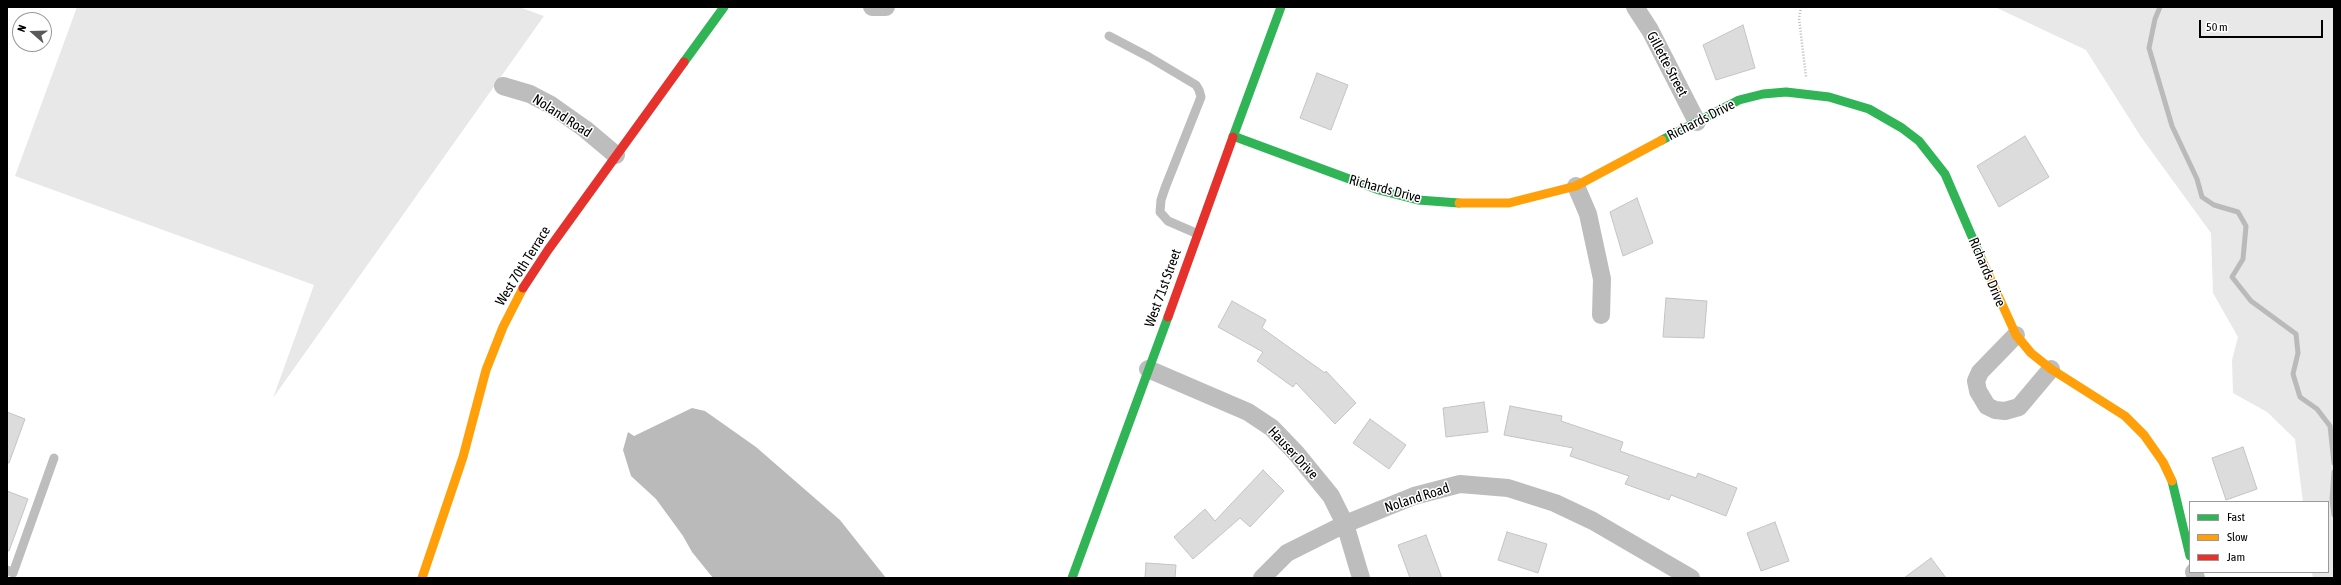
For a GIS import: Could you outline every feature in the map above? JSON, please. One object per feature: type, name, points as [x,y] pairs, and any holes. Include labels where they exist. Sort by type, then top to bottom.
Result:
[{"type":"street","name":"West 70th Terrace","points":[[422,578],[463,457],[486,370],[503,327],[524,287],[548,250],[724,7]]},
{"type":"street","points":[[872,7],[886,7]]},
{"type":"street","name":"West 71st Street","points":[[1072,578],[1281,7]]},
{"type":"street","name":"Gillette Street","points":[[1635,7],[1650,30],[1697,122]]},
{"type":"street","name":"Noland Road","points":[[504,86],[530,94],[550,105],[585,129],[616,155]]},
{"type":"street","name":"Richards Drive","points":[[1233,136],[1379,190],[1418,200],[1450,203],[1509,203],[1576,186],[1739,100],[1778,92],[1807,93],[1849,102],[1869,109],[1902,128],[1930,152],[1945,174],[2016,335],[2031,353],[2051,369],[2106,402],[2125,416],[2144,435],[2163,462],[2171,477],[2189,552]]},
{"type":"street","points":[[1576,186],[1588,214],[1602,278],[1601,315]]},
{"type":"street","points":[[2016,335],[1980,372],[1976,381],[1978,391],[1987,406],[1995,410],[2005,411],[2019,407],[2051,369]]},
{"type":"street","name":"Hauser Drive","points":[[1148,369],[1248,412],[1272,428],[1296,453],[1331,496],[1345,524],[1361,578]]},
{"type":"street","name":"Noland Road","points":[[1262,578],[1287,553],[1345,524],[1414,496],[1460,484],[1508,488],[1537,496],[1580,515],[1690,578]]},
{"type":"lane","points":[[1109,36],[1149,57],[1196,85],[1199,90],[1201,97],[1165,188],[1161,200],[1160,212],[1168,222],[1198,234]]},
{"type":"lane","points":[[7,570],[13,572],[54,458]]},
{"type":"path","points":[[1801,7],[1799,18],[1806,66],[1807,93]]},
{"type":"shaded area","points":[[77,7],[519,7],[544,16],[273,398],[314,285],[15,176]]},
{"type":"shaded area","points":[[1995,7],[2334,7],[2334,578],[2313,578],[2312,573],[2329,573],[2329,501],[2303,501],[2295,439],[2267,412],[2233,393],[2232,360],[2238,337],[2213,293],[2211,233],[2141,137],[2086,50]]},
{"type":"shaded area","points":[[692,408],[705,411],[756,447],[840,520],[886,578],[713,578],[692,552],[683,536],[656,499],[631,476],[623,450],[628,432],[634,436]]},
{"type":"building","points":[[1743,25],[1755,68],[1716,80],[1703,45]]},
{"type":"building","points":[[1317,73],[1348,85],[1331,130],[1300,118]]},
{"type":"building","points":[[2025,136],[2049,177],[1999,207],[1977,166]]},
{"type":"building","points":[[1637,198],[1653,243],[1623,256],[1610,212]]},
{"type":"building","points":[[1666,298],[1707,301],[1704,338],[1663,337]]},
{"type":"building","points":[[1232,301],[1266,320],[1262,328],[1325,373],[1326,371],[1356,403],[1335,424],[1296,383],[1293,387],[1257,361],[1263,352],[1218,327]]},
{"type":"building","points":[[1484,402],[1488,432],[1446,437],[1443,408]]},
{"type":"building","points":[[1510,406],[1562,416],[1561,421],[1623,442],[1620,451],[1696,478],[1698,473],[1737,488],[1726,516],[1671,495],[1669,500],[1625,484],[1629,476],[1570,456],[1573,448],[1504,435]]},
{"type":"building","points":[[7,412],[25,419],[9,463],[7,463]]},
{"type":"building","points":[[1370,419],[1406,445],[1389,469],[1353,443]]},
{"type":"building","points":[[2243,447],[2257,489],[2226,500],[2212,458]]},
{"type":"building","points":[[1263,470],[1284,491],[1250,527],[1240,518],[1193,559],[1174,537],[1205,509],[1215,521]]},
{"type":"building","points":[[7,491],[28,499],[9,551],[7,551]]},
{"type":"building","points":[[1775,522],[1789,561],[1761,571],[1747,533]]},
{"type":"building","points":[[1507,532],[1547,544],[1538,573],[1498,560]]},
{"type":"building","points":[[1426,535],[1442,578],[1410,578],[1398,545]]},
{"type":"building","points":[[1931,558],[1946,578],[1904,578]]},
{"type":"building","points":[[1146,563],[1176,565],[1175,578],[1145,578]]},
{"type":"waterway","points":[[2160,7],[2155,19],[2149,48],[2172,126],[2197,179],[2202,197],[2214,205],[2238,212],[2246,226],[2243,259],[2232,277],[2251,301],[2296,334],[2298,353],[2293,374],[2300,397],[2317,409],[2330,426],[2334,463]]},
{"type":"waterway","points":[[2334,472],[2332,500],[2334,515]]},
{"type":"traffic: fast","points":[[684,62],[724,7]]},
{"type":"traffic: fast","points":[[1233,137],[1281,7]]},
{"type":"traffic: fast","points":[[1662,140],[1739,100],[1763,94],[1786,92],[1829,97],[1869,109],[1902,128],[1919,141],[1945,174],[1982,260]]},
{"type":"traffic: fast","points":[[1233,136],[1379,190],[1418,200],[1459,203]]},
{"type":"traffic: fast","points":[[1072,578],[1168,317]]},
{"type":"traffic: fast","points":[[2172,481],[2189,552]]},
{"type":"traffic: slow","points":[[1459,203],[1509,203],[1576,186],[1662,140]]},
{"type":"traffic: slow","points":[[1982,260],[2016,335],[2031,353],[2051,369],[2125,416],[2144,435],[2163,462],[2172,481]]},
{"type":"traffic: slow","points":[[422,578],[463,457],[486,370],[503,327],[523,288]]},
{"type":"traffic: jam","points":[[523,288],[548,250],[684,62]]},
{"type":"traffic: jam","points":[[1168,317],[1233,137]]}]
